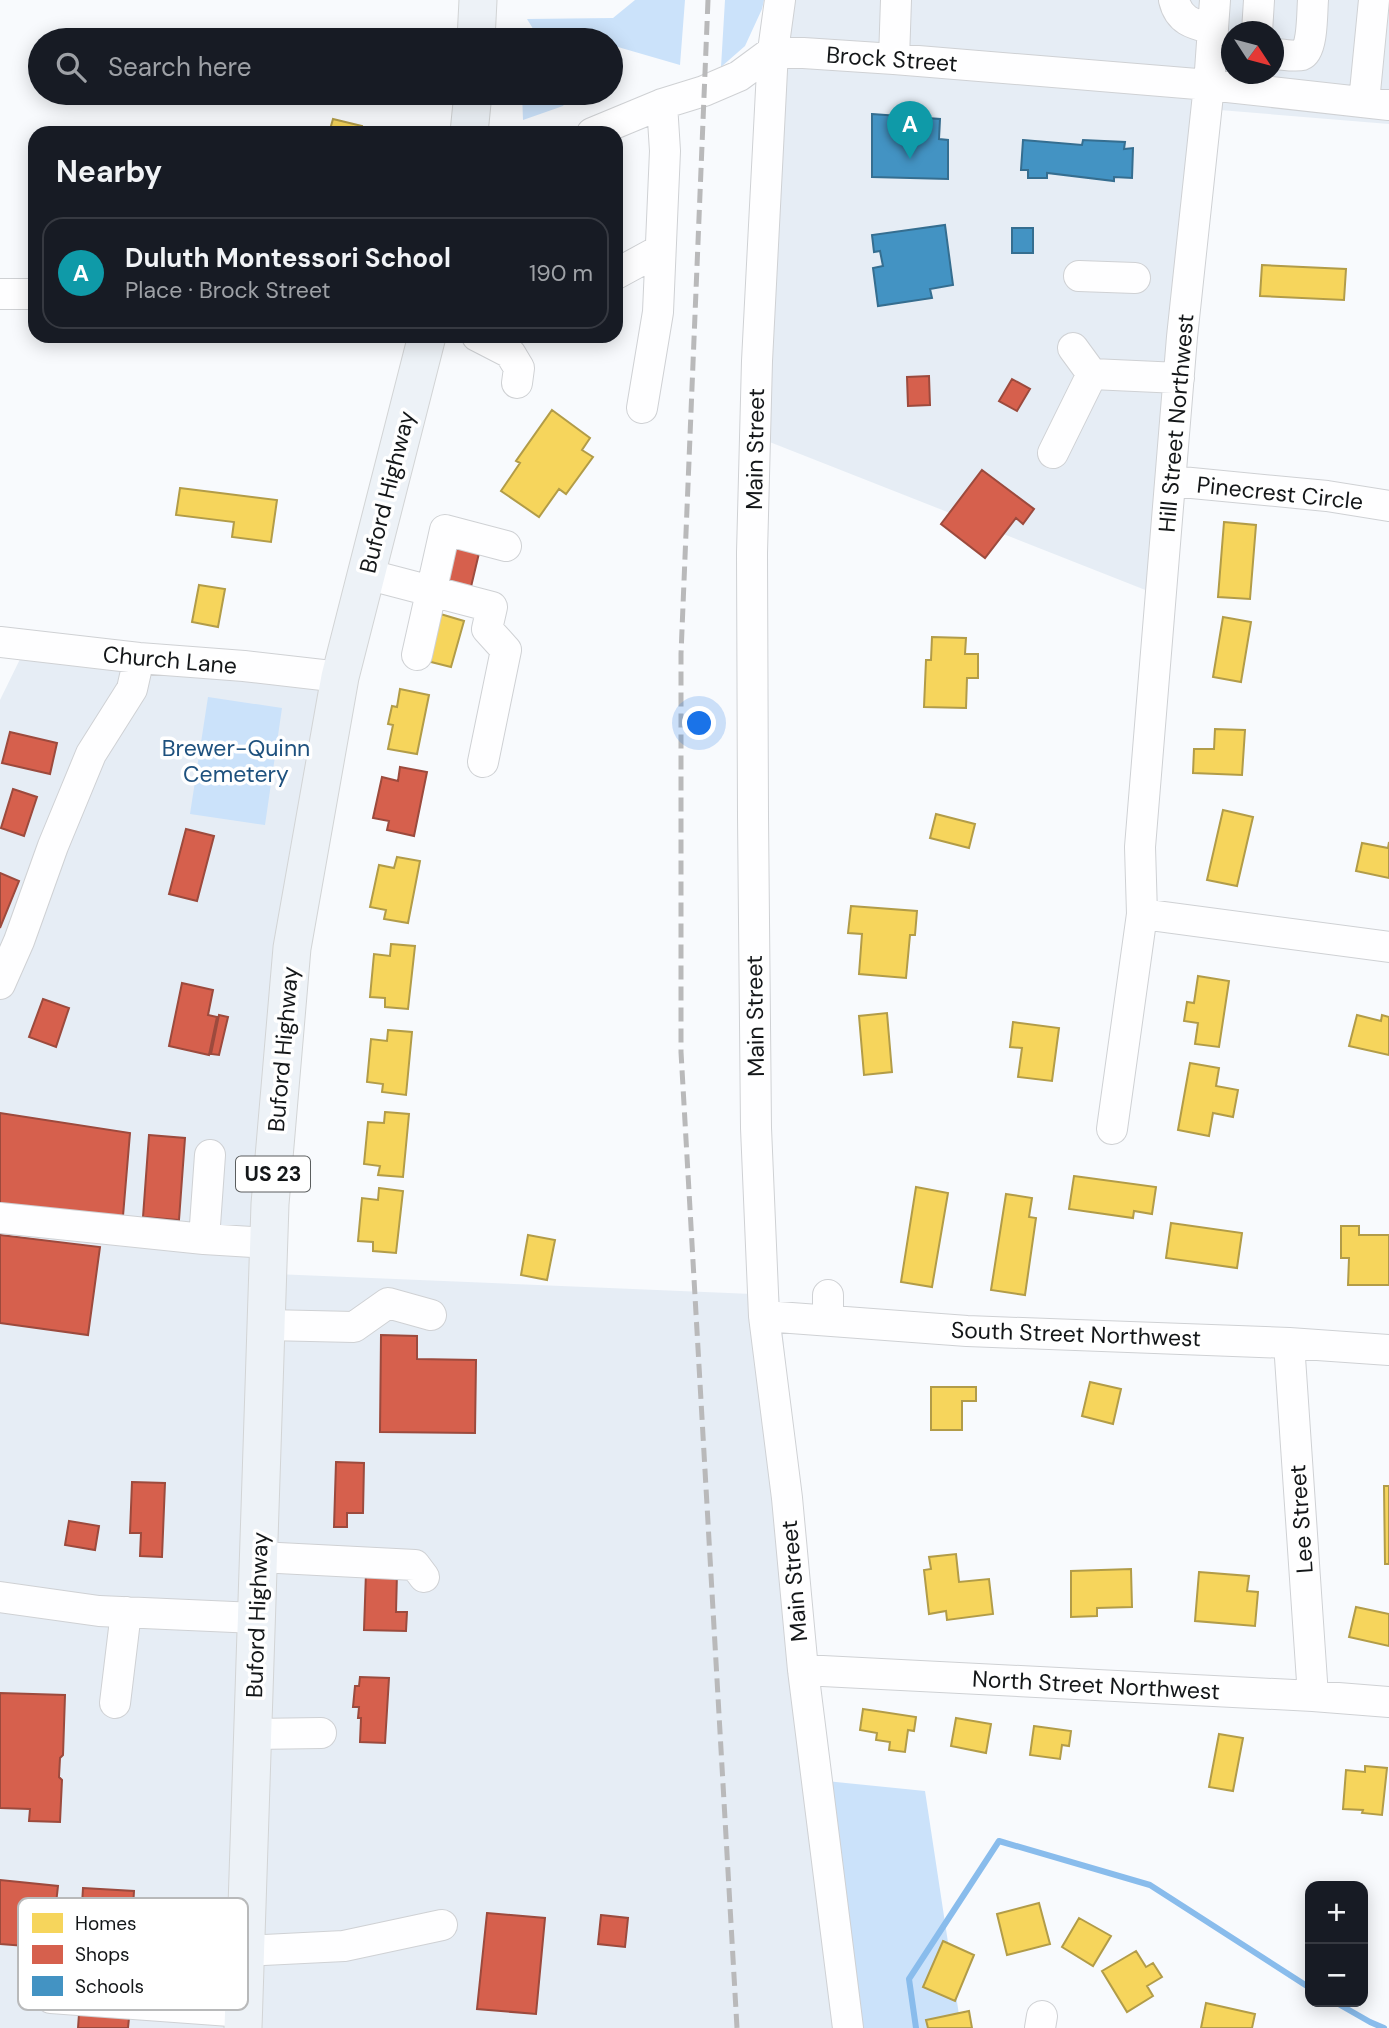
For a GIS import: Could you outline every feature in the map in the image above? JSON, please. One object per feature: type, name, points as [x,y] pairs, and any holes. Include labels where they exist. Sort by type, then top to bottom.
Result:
[{"type":"main road","points":[[477,28],[478,0]]},
{"type":"main road","points":[[470,126],[471,105]]},
{"type":"main road","name":"Buford Highway","points":[[248,1898],[270,1204],[292,948],[340,677],[425,343]]},
{"type":"street","name":"Main Street","points":[[780,0],[773,51],[757,361],[752,553],[756,1128],[764,1316],[787,1498],[803,1670],[848,2028]]},
{"type":"street","points":[[894,59],[896,0]]},
{"type":"street","points":[[1174,0],[1178,14],[1188,22],[1214,14]]},
{"type":"street","points":[[1258,21],[1259,0]]},
{"type":"street","points":[[1284,54],[1302,55],[1307,52],[1310,45],[1313,0]]},
{"type":"street","points":[[1374,0],[1376,103]]},
{"type":"street","name":"Hill Street Northwest","points":[[1142,914],[1140,847],[1182,337],[1214,14]]},
{"type":"street","name":"Brock Street","points":[[773,51],[1209,85],[1376,103]]},
{"type":"street","points":[[609,126],[739,76],[773,51]]},
{"type":"street","points":[[642,408],[658,312],[665,151],[662,104]]},
{"type":"street","points":[[623,270],[660,250]]},
{"type":"street","points":[[1079,276],[1135,278]]},
{"type":"street","points":[[0,294],[28,295]]},
{"type":"street","points":[[491,343],[510,353],[519,368],[517,383]]},
{"type":"street","points":[[1073,348],[1092,374]]},
{"type":"street","points":[[1092,374],[1179,378]]},
{"type":"street","points":[[1052,453],[1092,374]]},
{"type":"street","name":"Pinecrest Circle","points":[[1171,481],[1327,496],[1389,506]]},
{"type":"street","points":[[417,655],[444,530],[506,546]]},
{"type":"street","points":[[366,574],[492,607],[487,628],[506,650],[483,762]]},
{"type":"street","name":"Church Lane","points":[[0,642],[340,677]]},
{"type":"street","points":[[0,984],[91,754],[132,689],[139,658]]},
{"type":"street","points":[[1112,1129],[1142,914],[1389,947]]},
{"type":"street","points":[[204,1239],[210,1155]]},
{"type":"street","points":[[0,1218],[269,1244]]},
{"type":"street","points":[[267,1325],[354,1327],[388,1303],[431,1315]]},
{"type":"street","name":"South Street Northwest","points":[[764,1316],[828,1307],[967,1331],[1289,1343],[1389,1350]]},
{"type":"street","name":"Lee Street","points":[[1289,1343],[1313,1696]]},
{"type":"street","points":[[259,1556],[415,1564],[424,1577]]},
{"type":"street","points":[[0,1597],[126,1612],[257,1618]]},
{"type":"street","points":[[117,1690],[126,1612]]},
{"type":"street","name":"North Street Northwest","points":[[803,1670],[1389,1702]]},
{"type":"street","points":[[253,1734],[321,1733]]},
{"type":"street","points":[[248,1951],[344,1946],[442,1925]]},
{"type":"street","points":[[183,2010],[243,2020]]},
{"type":"shaded area","points":[[789,0],[1389,0],[1389,124],[1195,108],[1153,593],[757,437]]},
{"type":"shaded area","points":[[24,651],[348,692],[315,870],[275,1274],[779,1295],[834,1862],[845,2028],[0,2028],[0,700]]},
{"type":"green space","points":[[635,0],[685,0],[680,65],[623,48],[623,28],[533,28],[527,19],[613,18]]},
{"type":"green space","points":[[725,0],[764,0],[745,46],[721,67]]},
{"type":"green space","points":[[522,105],[564,105],[563,106],[523,120]]},
{"type":"green space","name":"Brewer-Quinn Cemetery","points":[[208,697],[282,708],[265,825],[190,814]]},
{"type":"green space","points":[[826,1781],[925,1791],[961,2028],[846,2028]]},
{"type":"building: Homes","points":[[333,119],[362,126],[331,126]]},
{"type":"building: Homes","points":[[1262,265],[1346,269],[1344,300],[1260,296]]},
{"type":"building: Homes","points":[[552,410],[590,438],[582,450],[593,457],[566,494],[559,489],[539,517],[501,491],[520,463],[516,461]]},
{"type":"building: Homes","points":[[180,488],[277,500],[271,542],[232,537],[234,522],[176,515]]},
{"type":"building: Homes","points":[[1224,522],[1256,525],[1250,599],[1218,597]]},
{"type":"building: Homes","points":[[199,585],[225,589],[218,627],[192,622]]},
{"type":"building: Homes","points":[[437,613],[464,621],[451,667],[423,660]]},
{"type":"building: Homes","points":[[1223,617],[1251,622],[1241,682],[1213,677]]},
{"type":"building: Homes","points":[[932,637],[966,638],[965,654],[978,654],[978,678],[967,678],[966,708],[924,707],[926,660],[931,660]]},
{"type":"building: Homes","points":[[400,689],[429,695],[417,754],[388,749],[393,725],[388,724],[392,706],[397,707]]},
{"type":"building: Homes","points":[[1215,729],[1245,730],[1242,775],[1193,773],[1194,749],[1214,749]]},
{"type":"building: Homes","points":[[1223,810],[1253,817],[1237,886],[1207,880]]},
{"type":"building: Homes","points":[[936,814],[975,824],[969,848],[930,838]]},
{"type":"building: Homes","points":[[1389,842],[1389,878],[1356,871],[1362,843],[1388,848]]},
{"type":"building: Homes","points":[[397,857],[420,861],[408,923],[384,919],[386,910],[370,907],[379,865],[394,868]]},
{"type":"building: Homes","points":[[851,906],[917,911],[915,935],[910,935],[906,978],[859,974],[862,934],[848,933]]},
{"type":"building: Homes","points":[[391,944],[415,946],[408,1009],[385,1007],[385,998],[370,997],[374,954],[390,956]]},
{"type":"building: Homes","points":[[1198,976],[1229,981],[1219,1047],[1195,1044],[1198,1023],[1184,1021],[1187,1002],[1194,1003]]},
{"type":"building: Homes","points":[[887,1013],[892,1072],[864,1075],[859,1016]]},
{"type":"building: Homes","points":[[1357,1015],[1381,1021],[1382,1015],[1389,1017],[1389,1055],[1349,1046]]},
{"type":"building: Homes","points":[[1013,1022],[1059,1028],[1052,1081],[1018,1077],[1022,1048],[1010,1047]]},
{"type":"building: Homes","points":[[388,1030],[412,1032],[406,1095],[382,1092],[383,1084],[367,1082],[371,1039],[387,1041]]},
{"type":"building: Homes","points":[[1190,1063],[1219,1068],[1216,1086],[1238,1090],[1233,1117],[1213,1113],[1209,1136],[1178,1130]]},
{"type":"building: Homes","points":[[385,1112],[409,1114],[403,1177],[378,1175],[380,1166],[364,1164],[368,1122],[384,1123]]},
{"type":"building: Homes","points":[[1074,1176],[1156,1187],[1152,1214],[1134,1211],[1133,1218],[1069,1209]]},
{"type":"building: Homes","points":[[916,1187],[948,1193],[932,1287],[901,1282]]},
{"type":"building: Homes","points":[[379,1188],[403,1191],[396,1253],[373,1251],[373,1242],[358,1241],[362,1198],[378,1200]]},
{"type":"building: Homes","points":[[1006,1194],[1032,1198],[1029,1217],[1036,1218],[1025,1295],[991,1290]]},
{"type":"building: Homes","points":[[1171,1223],[1242,1233],[1237,1268],[1166,1258]]},
{"type":"building: Homes","points":[[1341,1226],[1359,1226],[1359,1235],[1389,1235],[1389,1285],[1348,1285],[1349,1258],[1341,1258]]},
{"type":"building: Homes","points":[[528,1235],[555,1240],[547,1280],[521,1275]]},
{"type":"building: Homes","points":[[1090,1382],[1121,1389],[1113,1424],[1082,1416]]},
{"type":"building: Homes","points":[[931,1387],[976,1387],[976,1401],[962,1401],[962,1430],[931,1430]]},
{"type":"building: Homes","points":[[1384,1486],[1389,1486],[1389,1564],[1385,1564]]},
{"type":"building: Homes","points":[[956,1554],[959,1582],[989,1579],[993,1614],[947,1620],[946,1611],[929,1614],[924,1570],[931,1569],[929,1557]]},
{"type":"building: Homes","points":[[1131,1569],[1132,1607],[1097,1608],[1097,1616],[1071,1617],[1071,1571]]},
{"type":"building: Homes","points":[[1199,1572],[1249,1576],[1247,1591],[1258,1592],[1255,1626],[1195,1621]]},
{"type":"building: Homes","points":[[1356,1607],[1389,1614],[1389,1646],[1349,1637]]},
{"type":"building: Homes","points":[[863,1709],[916,1717],[914,1731],[908,1730],[905,1752],[889,1750],[890,1742],[876,1740],[877,1733],[860,1730]]},
{"type":"building: Homes","points":[[956,1718],[991,1724],[986,1753],[951,1746]]},
{"type":"building: Homes","points":[[1034,1726],[1071,1731],[1069,1746],[1062,1745],[1060,1759],[1030,1755]]},
{"type":"building: Homes","points":[[1219,1734],[1243,1738],[1233,1791],[1209,1787]]},
{"type":"building: Homes","points":[[1365,1766],[1387,1768],[1382,1815],[1343,1809],[1346,1770],[1365,1772]]},
{"type":"building: Homes","points":[[1039,1903],[1050,1944],[1007,1955],[997,1914]]},
{"type":"building: Homes","points":[[1079,1918],[1111,1936],[1093,1966],[1062,1947]]},
{"type":"building: Homes","points":[[943,1941],[974,1955],[955,2001],[923,1987]]},
{"type":"building: Homes","points":[[1136,1951],[1146,1967],[1153,1963],[1162,1977],[1147,1986],[1153,1996],[1127,2012],[1102,1971]]},
{"type":"building: Homes","points":[[1206,2003],[1255,2014],[1252,2028],[1201,2028]]},
{"type":"building: Homes","points":[[969,2011],[972,2028],[928,2028],[926,2020]]},
{"type":"building: Shops","points":[[929,376],[930,405],[908,406],[907,377]]},
{"type":"building: Shops","points":[[1012,379],[1030,389],[1017,411],[999,401]]},
{"type":"building: Shops","points":[[982,470],[1034,509],[1023,524],[1016,518],[985,558],[941,524]]},
{"type":"building: Shops","points":[[451,542],[480,549],[470,591],[440,584]]},
{"type":"building: Shops","points":[[10,732],[57,743],[50,774],[2,763]]},
{"type":"building: Shops","points":[[400,767],[427,772],[414,836],[387,830],[389,821],[373,818],[382,777],[398,781]]},
{"type":"building: Shops","points":[[13,789],[37,797],[24,836],[1,828]]},
{"type":"building: Shops","points":[[186,829],[214,836],[197,901],[169,894]]},
{"type":"building: Shops","points":[[0,873],[19,881],[0,928]]},
{"type":"building: Shops","points":[[182,983],[213,990],[208,1015],[217,1017],[209,1055],[169,1046]]},
{"type":"building: Shops","points":[[43,999],[69,1008],[56,1047],[29,1037]]},
{"type":"building: Shops","points":[[219,1015],[228,1017],[219,1055],[211,1054]]},
{"type":"building: Shops","points":[[0,1113],[130,1133],[123,1216],[0,1208]]},
{"type":"building: Shops","points":[[149,1135],[185,1138],[179,1220],[143,1217]]},
{"type":"building: Shops","points":[[0,1235],[100,1247],[88,1335],[0,1323]]},
{"type":"building: Shops","points":[[381,1335],[417,1336],[417,1359],[476,1360],[475,1433],[380,1432]]},
{"type":"building: Shops","points":[[336,1462],[364,1463],[363,1513],[347,1513],[347,1527],[334,1527]]},
{"type":"building: Shops","points":[[132,1482],[165,1483],[162,1557],[140,1556],[141,1533],[130,1533]]},
{"type":"building: Shops","points":[[69,1521],[99,1526],[95,1550],[65,1545]]},
{"type":"building: Shops","points":[[366,1572],[397,1573],[396,1612],[407,1612],[406,1631],[364,1630]]},
{"type":"building: Shops","points":[[360,1677],[389,1678],[385,1743],[360,1742],[359,1707],[353,1707],[355,1686],[359,1686]]},
{"type":"building: Shops","points":[[0,1693],[65,1695],[63,1755],[60,1758],[59,1777],[62,1780],[60,1822],[29,1821],[30,1809],[0,1808]]},
{"type":"building: Shops","points":[[0,1880],[58,1886],[57,1898],[18,1898],[18,1945],[0,1944]]},
{"type":"building: Shops","points":[[83,1888],[134,1891],[134,1898],[82,1898]]},
{"type":"building: Shops","points":[[487,1913],[545,1918],[536,2014],[477,2009]]},
{"type":"building: Shops","points":[[601,1915],[628,1918],[625,1947],[598,1944]]},
{"type":"building: Shops","points":[[79,2014],[129,2018],[128,2028],[78,2028]]},
{"type":"building: Schools","points":[[872,114],[940,119],[939,139],[948,140],[948,179],[872,177]]},
{"type":"building: Schools","points":[[1023,140],[1082,145],[1083,140],[1125,142],[1124,149],[1133,148],[1132,178],[1114,177],[1114,181],[1047,173],[1047,178],[1028,178],[1028,170],[1021,170]]},
{"type":"building: Schools","points":[[945,225],[953,285],[930,289],[932,298],[878,306],[873,268],[883,266],[880,251],[874,252],[872,235]]},
{"type":"building: Schools","points":[[1012,228],[1033,228],[1033,253],[1012,253]]},
{"type":"waterway","points":[[916,2028],[909,1979],[999,1841],[1150,1885],[1305,1985]]},
{"type":"waterway","points":[[1344,2007],[1384,2028]]},
{"type":"railway","points":[[708,0],[681,654],[681,1052],[737,2028]]},
{"type":"place","name":"Duluth Montessori School","points":[[910,159]]}]
